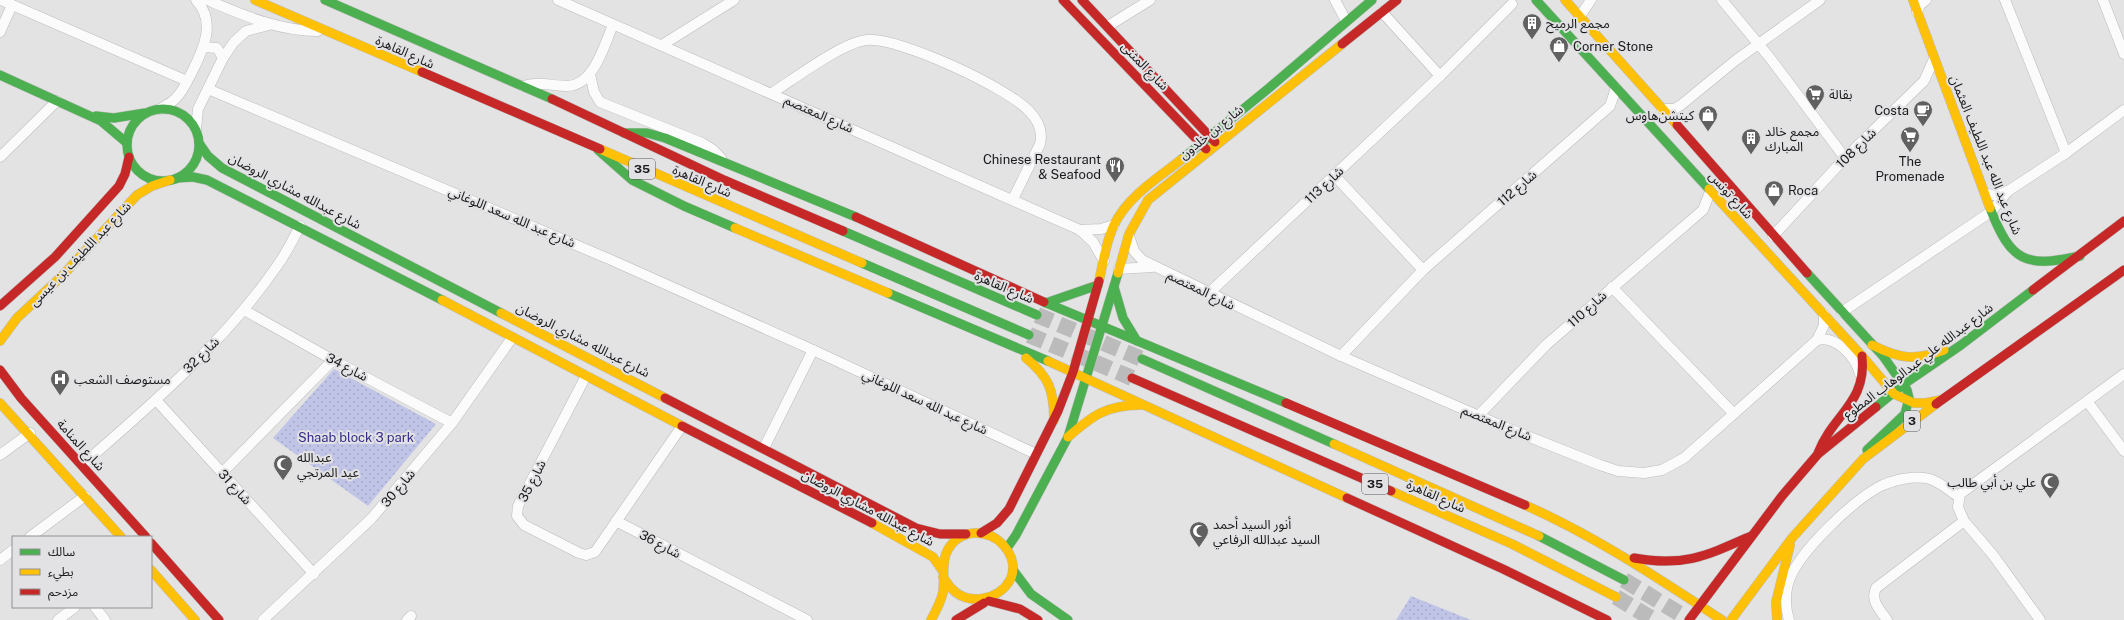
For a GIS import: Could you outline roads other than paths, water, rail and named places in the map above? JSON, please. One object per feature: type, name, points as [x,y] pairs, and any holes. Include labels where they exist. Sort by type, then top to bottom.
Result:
[{"type":"main road","name":"شارع القاهرة","points":[[255,0],[598,150],[1029,335]]},
{"type":"main road","name":"شارع القاهرة","points":[[326,0],[523,86],[724,180],[1037,315]]},
{"type":"main road","name":"شارع المثنى","points":[[1063,0],[1208,152]]},
{"type":"main road","name":"شارع المثنى","points":[[1082,0],[1217,144]]},
{"type":"main road","name":"شارع بن خلدون","points":[[981,533],[997,523],[1009,509],[1054,420],[1073,372],[1114,225],[1133,198],[1269,88],[1372,0]]},
{"type":"main road","name":"شارع بن خلدون","points":[[1068,437],[1085,378],[1103,327],[1129,234],[1148,200],[1396,0]]},
{"type":"main road","name":"شارع تونس","points":[[1536,0],[1710,192],[1862,356],[1892,394],[1909,403],[1928,404],[1941,400]]},
{"type":"main road","name":"شارع تونس","points":[[1565,0],[1776,239],[1872,345],[1908,390],[1909,403]]},
{"type":"main road","name":"شارع عبد الله عبد اللطيف العثمان","points":[[1913,0],[1992,211],[2008,245],[2021,257],[2048,262],[2081,256]]},
{"type":"main road","points":[[0,75],[89,115],[110,127],[127,143]]},
{"type":"main road","points":[[89,115],[114,118],[146,113],[160,109],[181,114],[192,123],[196,129],[199,143],[193,164],[189,170],[174,179],[157,180],[145,176],[136,168],[129,157],[127,143],[128,136],[135,123],[146,113]]},
{"type":"main road","points":[[624,134],[638,132],[656,135],[843,211],[1046,303],[1497,492],[1557,519],[1623,555],[1722,620]]},
{"type":"main road","name":"شارع عبدالله مشاري الروضان","points":[[199,143],[214,162],[229,171],[916,528],[940,534],[966,534]]},
{"type":"main road","points":[[598,150],[628,176],[660,195],[1073,372],[1607,620]]},
{"type":"main road","name":"شارع عبد اللطيف بن عيسى","points":[[3,303],[63,250],[112,194],[123,180],[129,157]]},
{"type":"main road","points":[[219,186],[216,180],[217,174],[222,170],[229,171]]},
{"type":"main road","name":"شارع عبدالله مشاري الروضان","points":[[174,179],[200,178],[300,226],[512,338],[909,542],[933,557],[943,573]]},
{"type":"main road","name":"شارع عبد اللطيف بن عيسى","points":[[0,341],[11,324],[63,275],[126,207],[147,188],[174,179]]},
{"type":"main road","points":[[112,194],[123,197],[126,207]]},
{"type":"main road","name":"شارع عبدالله علي عبدالوهاب المطوع","points":[[1689,620],[1782,496],[1818,454],[1904,384],[1961,345],[2081,256],[2124,221]]},
{"type":"main road","points":[[1749,234],[1771,250],[1776,250],[1776,239]]},
{"type":"main road","points":[[389,272],[398,273],[400,271],[400,264],[397,259]]},
{"type":"main road","name":"3","points":[[1730,620],[1792,538],[1863,459],[1941,400],[2124,270]]},
{"type":"main road","points":[[417,287],[413,280],[414,275],[420,272],[430,276]]},
{"type":"main road","points":[[1046,303],[1098,285]]},
{"type":"main road","points":[[1114,287],[1123,318],[1137,341]]},
{"type":"main road","points":[[3,303],[10,311],[21,314]]},
{"type":"main road","points":[[1872,345],[1896,356],[1908,359],[1920,358],[1961,345]]},
{"type":"main road","points":[[1014,348],[1036,365],[1048,379],[1054,401],[1054,420]]},
{"type":"main road","points":[[1818,454],[1828,431],[1859,390],[1864,374],[1862,356]]},
{"type":"main road","name":"شارع القاهرة","points":[[1142,359],[1506,520],[1572,552],[1624,580]]},
{"type":"main road","name":"شارع المنامة","points":[[0,370],[21,398],[145,536]]},
{"type":"main road","name":"شارع القاهرة","points":[[1132,378],[1505,541],[1576,575],[1616,597]]},
{"type":"main road","points":[[21,398],[11,400],[4,406],[30,433],[120,536]]},
{"type":"main road","points":[[1863,459],[1873,442],[1901,419],[1907,411],[1909,403]]},
{"type":"main road","points":[[1007,548],[1016,535],[1068,437],[1087,419],[1104,408],[1126,405],[1143,405]]},
{"type":"main road","points":[[801,487],[807,485],[811,480],[811,473]]},
{"type":"main road","points":[[821,497],[821,491],[825,485],[832,484]]},
{"type":"main road","points":[[1009,509],[1015,516],[1025,517]]},
{"type":"main road","points":[[909,542],[917,538],[916,528]]},
{"type":"main road","points":[[931,620],[940,602],[944,555],[948,548],[966,534],[981,533],[995,538],[1007,548],[1013,570],[1026,589],[1045,605],[1068,620]]},
{"type":"main road","points":[[1623,555],[1658,563],[1678,563],[1702,558],[1754,534]]},
{"type":"main road","points":[[1777,620],[1776,602],[1792,538]]},
{"type":"main road","points":[[152,544],[219,620]]},
{"type":"main road","points":[[956,620],[1006,589],[1013,570]]},
{"type":"main road","points":[[152,571],[192,617]]},
{"type":"main road","points":[[943,573],[951,590],[963,600],[978,603],[987,601],[1012,607],[1036,618]]},
{"type":"main road","points":[[171,593],[176,596],[184,594],[186,590],[186,583]]},
{"type":"main road","points":[[192,617],[192,605],[198,602],[203,602]]},
{"type":"main road","points":[[1036,618],[1033,610],[1035,606],[1045,605]]},
{"type":"main road","points":[[1584,608],[1594,620]]},
{"type":"main road","points":[[931,620],[937,616],[946,619]]},
{"type":"street","points":[[1,0],[187,81]]},
{"type":"street","points":[[160,109],[176,98],[187,81],[204,47],[207,22],[203,9],[196,0]]},
{"type":"street","points":[[207,0],[269,25],[301,30],[325,31]]},
{"type":"street","name":"شارع المعتصم","points":[[558,0],[1013,199],[1080,230],[1089,238],[1104,262]]},
{"type":"street","points":[[662,45],[734,0]]},
{"type":"street","points":[[1108,26],[1150,0]]},
{"type":"street","points":[[1335,0],[1346,21]]},
{"type":"street","points":[[1580,16],[1591,0]]},
{"type":"street","points":[[1722,0],[1759,44],[1845,158]]},
{"type":"street","points":[[1662,109],[1674,109],[1736,60],[1820,0]]},
{"type":"street","points":[[1917,12],[1920,5],[1926,0]]},
{"type":"street","points":[[2005,0],[2066,153]]},
{"type":"street","points":[[2103,0],[2124,54]]},
{"type":"street","name":"شارع 113","points":[[1208,294],[1440,76],[1512,4]]},
{"type":"street","points":[[0,32],[12,5]]},
{"type":"street","points":[[1382,12],[1440,76]]},
{"type":"street","points":[[196,129],[198,109],[223,58],[240,34],[252,28],[269,25]]},
{"type":"street","points":[[523,86],[539,83],[569,86],[579,83],[590,74],[613,25]]},
{"type":"street","points":[[772,93],[843,48],[865,40],[892,43],[938,59],[974,75],[1025,107],[1034,117],[1040,130],[1041,140],[1013,199]]},
{"type":"street","points":[[204,47],[217,48],[223,58]]},
{"type":"street","name":"شارع 108","points":[[1776,239],[1845,158],[1924,81],[1934,58]]},
{"type":"street","points":[[590,74],[594,92],[600,102],[702,143],[716,152],[723,162]]},
{"type":"street","points":[[1616,88],[1610,106],[1633,106]]},
{"type":"street","name":"شارع عبد الله سعد اللوغاني","points":[[208,89],[496,210],[814,350],[1036,454]]},
{"type":"street","points":[[0,157],[57,101]]},
{"type":"street","points":[[1678,128],[1677,118],[1681,104]]},
{"type":"street","name":"شارع 112","points":[[1341,356],[1423,270],[1610,106]]},
{"type":"street","points":[[1986,194],[1994,195],[2008,191],[2066,153],[2124,110]]},
{"type":"street","points":[[1334,176],[1423,270]]},
{"type":"street","points":[[1842,312],[1992,211],[2008,191]]},
{"type":"street","name":"شارع 110","points":[[1478,416],[1546,345],[1703,210],[1710,192]]},
{"type":"street","points":[[1703,210],[1725,208]]},
{"type":"street","name":"شارع المعتصم","points":[[1080,230],[1101,229],[1114,225]]},
{"type":"street","name":"شارع 32","points":[[82,465],[156,400],[244,310],[279,264],[300,226]]},
{"type":"street","name":"شارع المعتصم","points":[[1129,234],[1134,251],[1142,260],[1152,267],[1341,356],[1478,416],[1618,471],[1637,473],[1662,470],[1678,462],[1817,340],[1824,325],[1824,314]]},
{"type":"street","name":"شارع المعتصم","points":[[1120,269],[1152,267]]},
{"type":"street","points":[[1612,287],[1734,414]]},
{"type":"street","name":"شارع 34","points":[[244,310],[333,360],[452,423]]},
{"type":"street","name":"شارع 30","points":[[263,620],[314,574],[371,519],[452,423],[512,338]]},
{"type":"street","points":[[1817,340],[1824,339],[1835,342],[1852,360],[1859,371],[1859,390]]},
{"type":"street","points":[[764,448],[814,350]]},
{"type":"street","points":[[222,473],[333,360]]},
{"type":"street","points":[[2040,620],[1993,555],[1964,521],[1959,510],[1959,497],[1966,488],[2124,374]]},
{"type":"street","name":"شارع 35","points":[[586,376],[518,506],[517,516],[524,525],[584,555],[595,552],[616,521]]},
{"type":"street","name":"شارع 31","points":[[156,400],[314,574]]},
{"type":"street","points":[[2087,401],[2124,451]]},
{"type":"street","points":[[616,521],[682,426]]},
{"type":"street","points":[[0,455],[30,433]]},
{"type":"street","points":[[1789,620],[1786,610],[1790,578],[1799,562],[1817,540],[1855,505],[1877,488],[1896,481],[1918,478],[1932,479],[1959,497]]},
{"type":"street","points":[[31,536],[85,496]]},
{"type":"street","name":"شارع 36","points":[[616,521],[807,620]]},
{"type":"street","points":[[1887,620],[1874,601],[1876,588],[1964,521]]},
{"type":"street","points":[[0,560],[12,551]]},
{"type":"street","points":[[58,620],[74,608]]},
{"type":"street","points":[[96,608],[104,620]]},
{"type":"tunnel","points":[[1037,315],[1142,359]]},
{"type":"tunnel","points":[[1029,335],[1132,378]]},
{"type":"tunnel","points":[[1624,580],[1690,620]]},
{"type":"tunnel","points":[[1616,597],[1654,620]]},
{"type":"place","name":"مجمع الرميح","points":[[1532,40]]},
{"type":"place","name":"Corner Stone","points":[[1559,63]]},
{"type":"place","name":"بقالة","points":[[1815,111]]},
{"type":"place","name":"Costa","points":[[1923,127]]},
{"type":"place","name":"كيتشن‌هاوس","points":[[1708,132]]},
{"type":"place","name":"The Promenade","points":[[1910,153]]},
{"type":"place","name":"مجمع خالد المبارك","points":[[1751,155]]},
{"type":"place","name":"Chinese Restaurant & Seafood","points":[[1115,183]]},
{"type":"place","name":"Roca","points":[[1774,207]]},
{"type":"place","name":"مستوصف الشعب","points":[[60,396]]},
{"type":"place","name":"عبدالله عيد المرتجي","points":[[283,481]]},
{"type":"place","name":"علي بن أبي طالب","points":[[2050,499]]},
{"type":"place","name":"أنور السيد أحمد السيد عبدالله الرفاعي","points":[[1199,548]]},
{"type":"park label","name":"Shaab block 3 park","points":[[356,437]]}]
